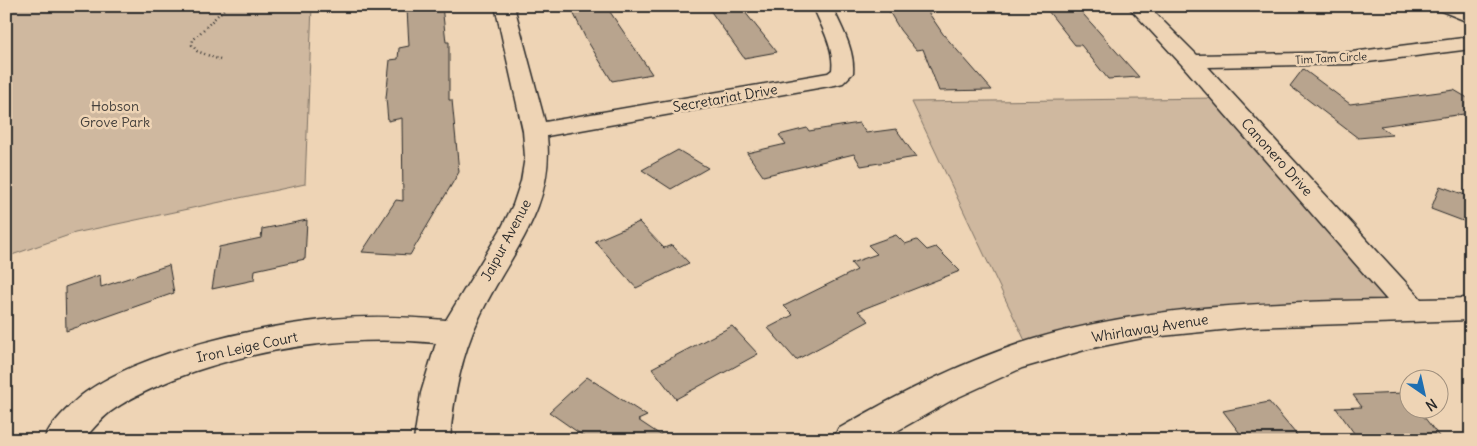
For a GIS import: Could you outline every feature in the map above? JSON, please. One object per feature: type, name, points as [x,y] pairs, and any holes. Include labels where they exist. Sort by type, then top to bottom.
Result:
[{"type":"street","name":"Jaipur Avenue","points":[[432,440],[434,416],[445,366],[463,318],[528,203],[538,165],[539,148],[504,6]]},
{"type":"street","name":"Secretariat Drive","points":[[535,131],[835,78],[842,74],[844,67],[838,45],[822,6]]},
{"type":"street","name":"Canonero Drive","points":[[1137,6],[1191,61],[1386,278],[1413,311]]},
{"type":"street","points":[[1446,6],[1471,17]]},
{"type":"street","name":"Tim Tam Circle","points":[[1191,61],[1352,58],[1471,43]]},
{"type":"street","name":"Whirlaway Avenue","points":[[851,440],[939,390],[1009,361],[1079,339],[1131,328],[1183,320],[1281,314],[1471,309]]},
{"type":"street","name":"Iron Leige Court","points":[[62,439],[94,405],[136,381],[180,362],[235,347],[313,333],[366,328],[458,333]]},
{"type":"path","points":[[220,60],[197,50],[192,45],[193,40],[227,6]]},
{"type":"green space","name":"Hobson Grove Park","points":[[6,6],[312,6],[305,184],[75,233],[6,257]]},
{"type":"green space","points":[[1218,98],[1403,306],[1028,347],[912,102]]},
{"type":"building","points":[[442,6],[446,42],[449,42],[449,100],[452,100],[459,172],[410,255],[362,252],[396,200],[403,201],[402,118],[388,121],[386,98],[390,60],[398,59],[399,48],[409,46],[407,9]]},
{"type":"building","points":[[570,6],[606,6],[652,74],[612,81],[585,37]]},
{"type":"building","points":[[707,6],[740,6],[777,52],[744,58]]},
{"type":"building","points":[[886,6],[924,6],[943,34],[992,90],[939,91],[923,49],[916,50],[900,30]]},
{"type":"building","points":[[1044,6],[1076,6],[1139,77],[1108,79],[1081,45],[1075,45]]},
{"type":"building","points":[[1303,69],[1350,104],[1454,90],[1471,100],[1471,113],[1380,126],[1392,135],[1358,138],[1290,86]]},
{"type":"building","points":[[859,123],[866,133],[896,129],[916,157],[861,166],[854,154],[763,176],[747,153],[786,144],[779,135],[807,128],[809,131]]},
{"type":"building","points":[[678,150],[708,168],[671,189],[642,170]]},
{"type":"building","points":[[1440,186],[1471,197],[1471,224],[1431,209]]},
{"type":"building","points":[[307,220],[305,259],[255,270],[254,280],[212,289],[219,247],[261,238],[262,229]]},
{"type":"building","points":[[639,222],[664,248],[672,245],[689,263],[636,288],[595,241]]},
{"type":"building","points":[[896,235],[905,244],[917,240],[927,250],[936,247],[960,271],[858,311],[869,321],[796,360],[768,328],[793,315],[784,306],[857,270],[851,263],[877,254],[868,245]]},
{"type":"building","points":[[169,265],[174,293],[66,331],[65,287],[100,275],[101,287]]},
{"type":"building","points":[[732,326],[758,354],[676,399],[652,368]]},
{"type":"building","points":[[587,377],[647,416],[638,420],[668,440],[589,440],[549,412]]},
{"type":"building","points":[[1400,393],[1400,418],[1425,418],[1442,440],[1359,440],[1336,408],[1362,407],[1353,395]]},
{"type":"building","points":[[1269,402],[1301,440],[1245,440],[1223,411]]}]
